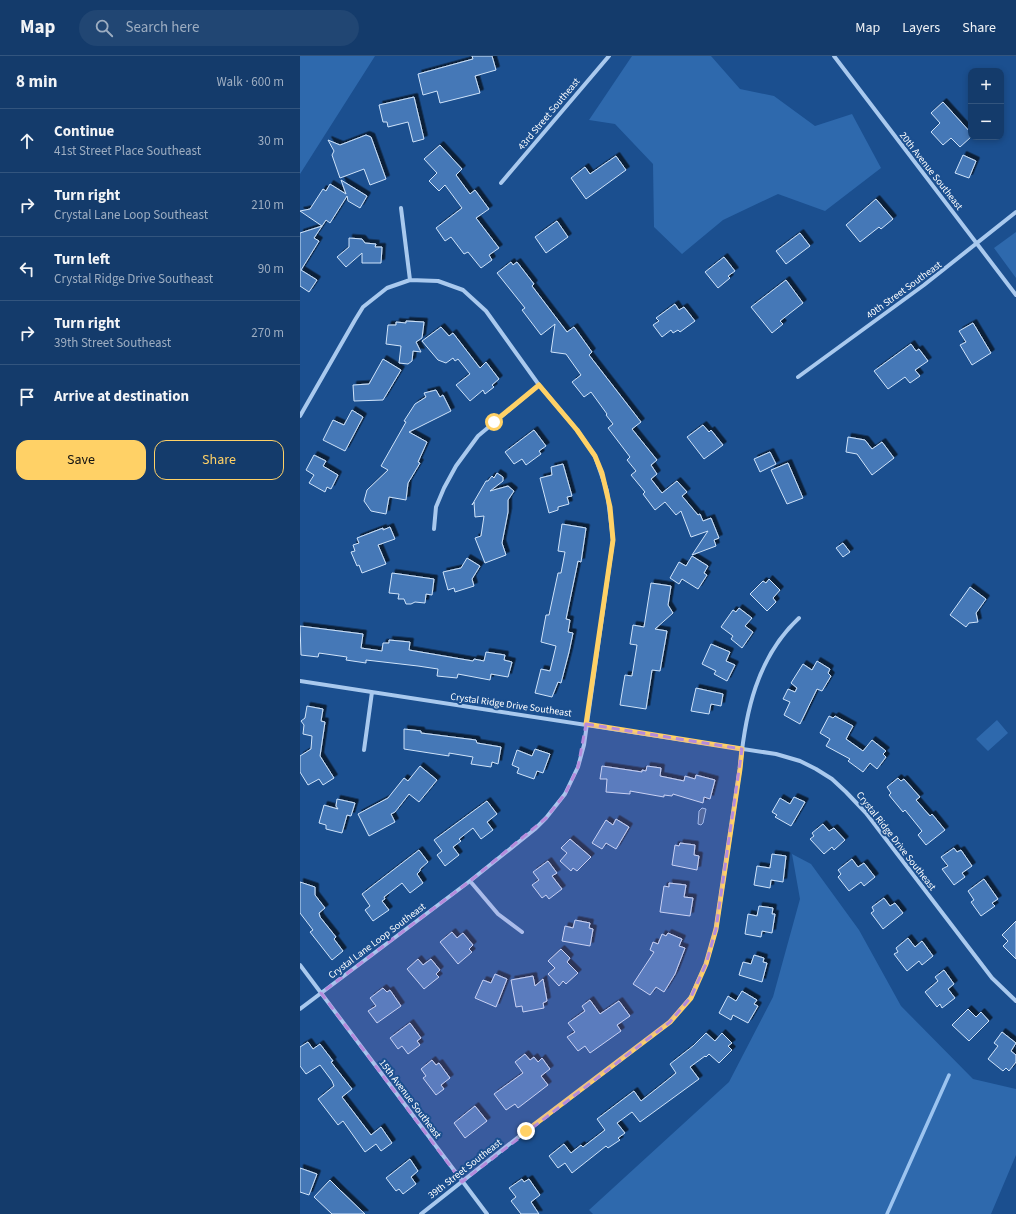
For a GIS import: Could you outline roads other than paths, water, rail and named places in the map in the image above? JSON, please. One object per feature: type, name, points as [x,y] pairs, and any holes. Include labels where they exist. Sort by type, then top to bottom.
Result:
[{"type":"street","name":"43rd Street Southeast","points":[[501,183],[609,56]]},
{"type":"street","name":"20th Avenue Southeast","points":[[834,56],[1016,295]]},
{"type":"street","points":[[401,208],[410,280]]},
{"type":"street","name":"40th Street Southeast","points":[[798,377],[924,285],[1016,212]]},
{"type":"street","name":"Crystal Lane Loop Southeast","points":[[300,416],[363,307],[387,288],[410,280],[424,279],[444,283],[464,290],[486,311],[539,385],[577,430],[595,456],[602,473],[610,507],[613,540],[584,745],[578,767],[559,803],[535,829],[470,881],[300,1009]]},
{"type":"street","points":[[434,529],[436,506],[456,466],[478,436],[539,385]]},
{"type":"street","name":"39th Street Southeast","points":[[421,1214],[526,1131],[670,1022],[691,998],[706,964],[716,929],[742,749],[758,675],[780,637],[799,618]]},
{"type":"street","name":"Crystal Ridge Drive Southeast","points":[[300,681],[776,754],[800,761],[832,779],[866,813],[992,978],[1016,1002]]},
{"type":"street","points":[[364,750],[372,692]]},
{"type":"street","points":[[470,881],[498,914],[522,932]]},
{"type":"street","points":[[300,965],[321,993]]},
{"type":"street","name":"15th Avenue Southeast","points":[[321,993],[487,1214]]},
{"type":"waterway","points":[[887,1214],[949,1075]]}]
